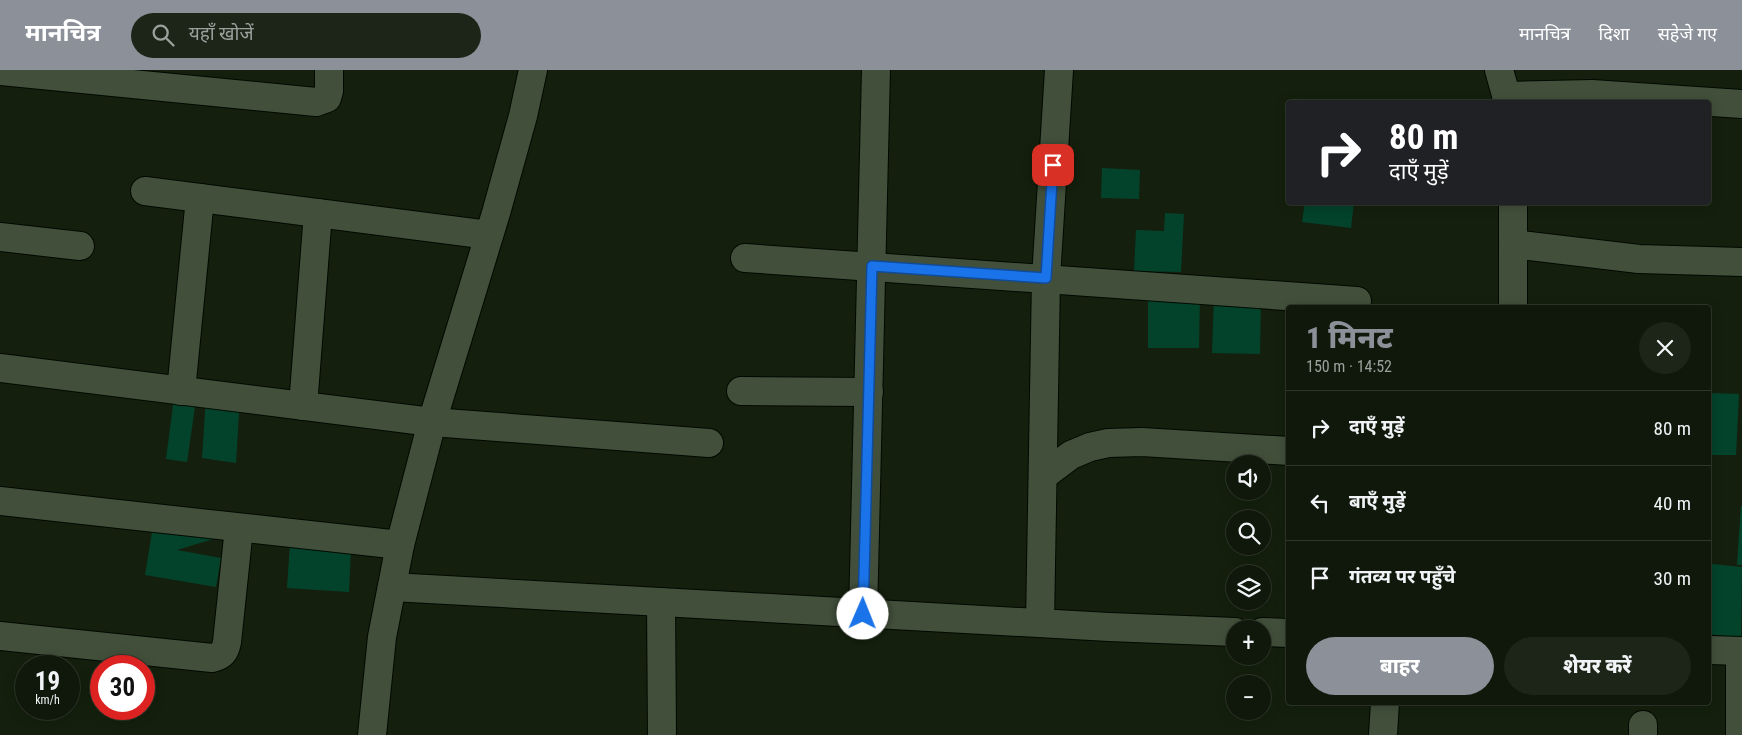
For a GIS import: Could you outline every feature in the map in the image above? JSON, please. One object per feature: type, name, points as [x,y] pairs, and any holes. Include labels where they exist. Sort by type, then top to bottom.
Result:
[{"type":"street","points":[[0,70],[316,102],[327,98],[328,70]]},
{"type":"street","points":[[372,735],[382,637],[400,545],[432,422],[489,236],[523,116],[533,70]]},
{"type":"street","points":[[863,614],[876,70]]},
{"type":"street","points":[[1040,623],[1046,278],[1060,70]]},
{"type":"street","points":[[1499,70],[1507,99],[1592,94],[1682,100]]},
{"type":"street","points":[[1711,102],[1742,104]]},
{"type":"street","points":[[145,191],[489,236]]},
{"type":"street","points":[[181,391],[200,198]]},
{"type":"street","points":[[1513,205],[1513,305]]},
{"type":"street","points":[[303,406],[318,213]]},
{"type":"street","points":[[0,237],[80,246]]},
{"type":"street","points":[[1513,244],[1640,259],[1742,262]]},
{"type":"street","points":[[745,258],[1357,301]]},
{"type":"street","points":[[0,368],[432,422],[709,442]]},
{"type":"street","points":[[741,390],[869,392]]},
{"type":"street","points":[[1043,476],[1071,455],[1090,447],[1108,443],[1142,442],[1286,450]]},
{"type":"street","points":[[0,501],[400,545]]},
{"type":"street","points":[[0,636],[212,658],[220,656],[225,651],[227,642],[239,528]]},
{"type":"street","points":[[392,587],[1109,628],[1226,632]]},
{"type":"street","points":[[662,602],[662,735]]},
{"type":"street","points":[[1271,632],[1286,633]]},
{"type":"street","points":[[1711,650],[1741,651],[1740,735]]},
{"type":"street","points":[[1383,735],[1385,705]]},
{"type":"building","points":[[1102,168],[1140,170],[1139,199],[1101,198]]},
{"type":"building","points":[[1305,205],[1354,205],[1351,228],[1302,222]]},
{"type":"building","points":[[1165,213],[1184,214],[1181,272],[1134,271],[1136,230],[1164,231]]},
{"type":"building","points":[[1148,294],[1200,294],[1199,348],[1148,348]]},
{"type":"building","points":[[1214,295],[1261,296],[1260,354],[1212,353]]},
{"type":"building","points":[[1711,393],[1739,394],[1736,455],[1711,455]]},
{"type":"building","points":[[174,398],[196,400],[187,462],[166,459]]},
{"type":"building","points":[[206,398],[240,398],[236,463],[202,458]]},
{"type":"building","points":[[1741,506],[1742,565],[1737,565]]},
{"type":"building","points":[[153,526],[220,537],[177,550],[221,558],[216,587],[145,575]]},
{"type":"building","points":[[290,543],[351,547],[349,592],[287,588]]},
{"type":"building","points":[[1712,564],[1742,567],[1741,638],[1711,634]]},
{"type":"route","points":[[863,614],[872,266],[1046,278],[1053,165]]}]
